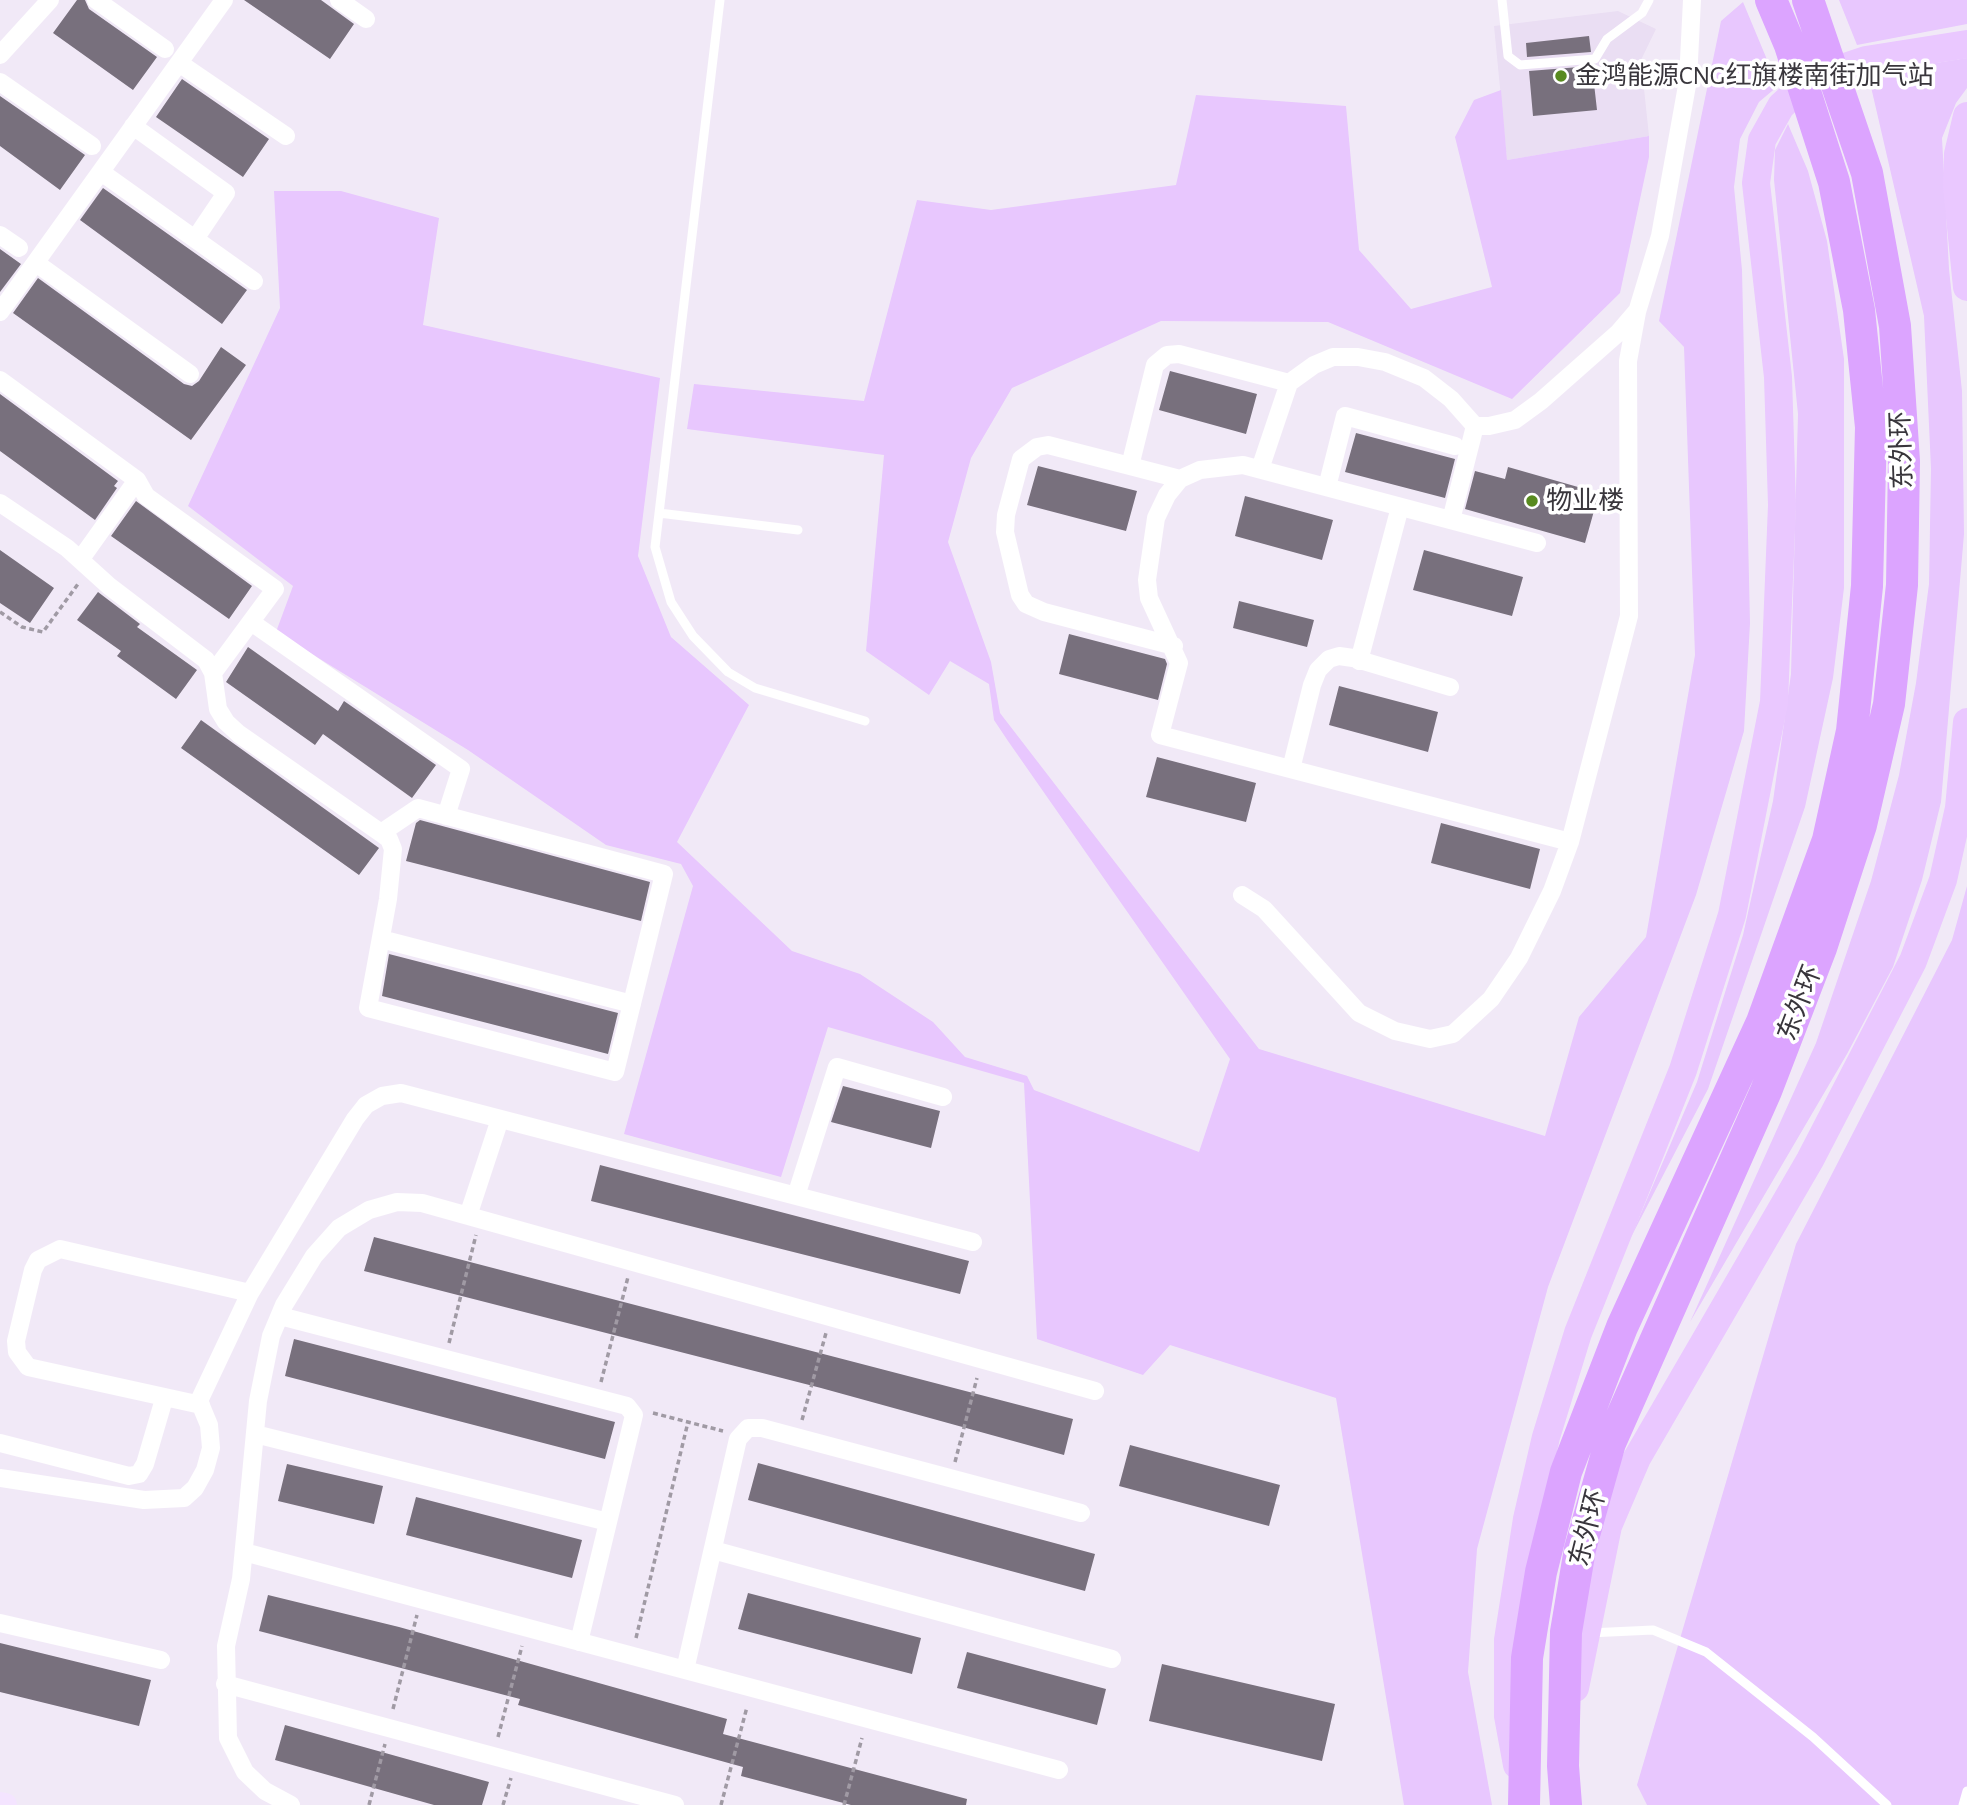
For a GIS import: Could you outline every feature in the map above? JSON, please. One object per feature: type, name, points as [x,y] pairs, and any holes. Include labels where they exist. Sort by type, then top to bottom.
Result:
[{"type":"highway","points":[[1524,1805],[1527,1658],[1541,1572],[1566,1472],[1622,1327],[1762,1022],[1828,840],[1852,731],[1867,586],[1871,427],[1859,310],[1834,182],[1790,45],[1771,0]]},
{"type":"highway","name":"东外环","points":[[1566,1805],[1563,1766],[1566,1632],[1580,1549],[1610,1443],[1766,1091],[1816,961],[1861,825],[1889,704],[1902,585],[1904,461],[1895,326],[1867,173],[1808,0]]},
{"type":"main road","points":[[1524,1805],[1508,1716],[1508,1640],[1527,1519],[1546,1437],[1578,1333],[1683,1070],[1732,915],[1774,702],[1782,505],[1779,377],[1756,183],[1762,140],[1781,106],[1812,78],[1866,60],[1967,44]]},
{"type":"main road","points":[[1967,116],[1958,155],[1957,187],[1967,287]]},
{"type":"main road","points":[[1563,1766],[1584,1634],[1608,1526],[1637,1458],[1810,1160],[1913,961],[1943,880],[1959,808],[1967,722]]},
{"type":"street","points":[[0,55],[50,0]]},
{"type":"street","points":[[96,0],[165,49]]},
{"type":"street","points":[[0,312],[224,0]]},
{"type":"street","points":[[339,0],[366,19]]},
{"type":"street","points":[[1242,895],[1264,909],[1359,1013],[1395,1031],[1430,1039],[1452,1034],[1491,999],[1519,958],[1552,891],[1570,842],[1629,616],[1628,361],[1637,312],[1660,236],[1688,80],[1692,0]]},
{"type":"street","points":[[179,63],[286,136]]},
{"type":"street","points":[[0,82],[92,146]]},
{"type":"street","points":[[133,127],[226,193],[195,239]]},
{"type":"street","points":[[101,172],[254,281]]},
{"type":"street","points":[[0,235],[19,248]]},
{"type":"street","points":[[36,262],[190,374]]},
{"type":"street","points":[[1260,469],[1289,383],[1314,365],[1333,357],[1358,357],[1385,362],[1424,378],[1451,399],[1475,426],[1489,426],[1515,420],[1618,333],[1637,312]]},
{"type":"street","points":[[1130,466],[1155,365],[1167,355],[1179,354],[1289,383]]},
{"type":"street","points":[[0,380],[137,480],[146,496],[275,589],[213,673]]},
{"type":"street","points":[[1327,487],[1345,416],[1455,446]]},
{"type":"street","points":[[1451,520],[1475,426]]},
{"type":"street","points":[[1174,646],[1044,612],[1026,604],[1020,595],[1005,531],[1021,459],[1037,447],[1048,445],[1180,479]]},
{"type":"street","points":[[1537,543],[1243,465],[1200,470],[1180,479],[1167,495],[1156,518],[1147,580],[1149,598],[1161,627],[1174,646],[1179,663],[1160,734],[1570,842]]},
{"type":"street","points":[[85,564],[137,480]]},
{"type":"street","points":[[0,503],[85,564],[206,660],[213,673],[218,709],[226,722],[389,839],[393,849],[381,939],[368,1008],[615,1072],[664,874],[418,808],[381,833]]},
{"type":"street","points":[[1359,661],[1400,507]]},
{"type":"street","points":[[251,622],[461,769],[446,816]]},
{"type":"street","points":[[1291,769],[1318,670],[1329,659],[1339,656],[1450,687]]},
{"type":"street","points":[[381,939],[632,1004]]},
{"type":"street","points":[[796,1196],[837,1067],[943,1097]]},
{"type":"street","points":[[0,1478],[144,1500],[184,1498],[195,1488],[205,1470],[211,1448],[209,1425],[199,1401],[250,1293],[366,1105],[382,1097],[401,1093],[973,1242]]},
{"type":"street","points":[[474,1218],[500,1119]]},
{"type":"street","points":[[291,1805],[265,1791],[245,1772],[233,1751],[228,1738],[226,1646],[244,1552],[264,1367],[280,1316],[314,1256],[339,1228],[369,1210],[397,1202],[422,1203],[1095,1391]]},
{"type":"street","points":[[201,1405],[28,1367],[22,1361],[16,1341],[37,1260],[60,1249],[250,1293]]},
{"type":"street","points":[[280,1316],[627,1406],[634,1415],[579,1642]]},
{"type":"street","points":[[0,1443],[129,1476],[139,1474],[145,1464],[164,1399]]},
{"type":"street","points":[[685,1670],[741,1436],[748,1428],[762,1428],[798,1437],[1081,1513]]},
{"type":"street","points":[[255,1434],[608,1522]]},
{"type":"street","points":[[713,1550],[1112,1660]]},
{"type":"street","points":[[244,1552],[1059,1770]]},
{"type":"street","points":[[0,1623],[162,1660]]},
{"type":"street","points":[[225,1685],[675,1805]]},
{"type":"street","points":[[0,1804],[5,1805]]},
{"type":"lane","points":[[720,0],[655,547],[671,602],[693,636],[728,672],[755,688],[865,721]]},
{"type":"lane","points":[[1502,0],[1508,56],[1520,65],[1595,59],[1607,38],[1642,13],[1649,0]]},
{"type":"lane","points":[[659,513],[799,530]]},
{"type":"lane","points":[[1584,1634],[1653,1630],[1706,1652],[1813,1737],[1887,1805]]},
{"type":"lane","points":[[1963,1805],[1967,1791]]},
{"type":"path","points":[[0,612],[22,627],[43,632],[85,564]]},
{"type":"path","points":[[445,1359],[474,1218]]},
{"type":"path","points":[[597,1399],[632,1262]]},
{"type":"path","points":[[798,1437],[830,1317]]},
{"type":"path","points":[[951,1478],[982,1359]]},
{"type":"path","points":[[627,1406],[741,1436]]},
{"type":"path","points":[[632,1656],[688,1422]]},
{"type":"path","points":[[369,1805],[421,1599]]},
{"type":"path","points":[[493,1756],[527,1627]]},
{"type":"path","points":[[721,1805],[752,1688]]},
{"type":"path","points":[[844,1805],[867,1719]]},
{"type":"path","points":[[503,1805],[515,1762]]},
{"type":"shaded area","points":[[1839,0],[1967,0],[1967,24],[1857,45]]},
{"type":"shaded area","points":[[1743,2],[1778,86],[1759,102],[1740,139],[1734,187],[1742,270],[1750,623],[1744,731],[1696,895],[1548,1287],[1477,1549],[1468,1672],[1492,1805],[1404,1805],[1336,1398],[1170,1345],[1143,1375],[1037,1339],[1024,1083],[828,1027],[781,1177],[624,1134],[693,886],[681,864],[606,845],[468,750],[276,632],[293,586],[188,506],[280,308],[274,191],[341,191],[439,218],[423,325],[660,378],[638,556],[671,637],[749,705],[677,842],[792,951],[860,974],[933,1022],[965,1057],[1027,1076],[1034,1090],[1199,1152],[1230,1059],[994,720],[989,684],[950,661],[929,695],[866,651],[884,455],[687,429],[694,384],[864,401],[917,200],[991,210],[1176,185],[1196,95],[1346,106],[1359,250],[1411,309],[1492,287],[1455,137],[1474,100],[1501,90],[1507,160],[1649,136],[1649,157],[1620,293],[1512,399],[1328,322],[1161,321],[1012,388],[971,458],[948,542],[991,662],[1000,713],[1259,1049],[1545,1136],[1579,1017],[1646,937],[1695,655],[1684,347],[1659,321],[1721,21]]},
{"type":"shaded area","points":[[1618,11],[1656,29],[1641,60],[1649,136],[1507,160],[1494,26]]},
{"type":"shaded area","points":[[1967,58],[1967,88],[1956,103],[1942,138],[1949,269],[1962,391],[1964,534],[1941,802],[1922,880],[1893,967],[1847,1054],[1690,1322],[1816,1043],[1871,881],[1899,775],[1916,683],[1929,584],[1931,469],[1924,316],[1868,74]]},
{"type":"shaded area","points":[[1788,124],[1808,171],[1827,241],[1844,359],[1844,588],[1833,678],[1805,807],[1708,1089],[1630,1239],[1697,1082],[1743,935],[1773,801],[1791,674],[1798,414],[1774,180],[1775,150]]},
{"type":"shaded area","points":[[1967,886],[1967,1805],[1647,1805],[1637,1785],[1796,1244],[1952,940]]},
{"type":"building","points":[[77,0],[85,0],[89,9],[157,57],[133,90],[53,33]]},
{"type":"building","points":[[244,0],[321,0],[354,24],[330,59]]},
{"type":"building","points":[[1589,36],[1591,52],[1527,57],[1526,43]]},
{"type":"building","points":[[1592,66],[1597,110],[1533,116],[1529,71]]},
{"type":"building","points":[[182,79],[269,139],[243,177],[156,117]]},
{"type":"building","points":[[0,96],[85,155],[60,190],[0,146]]},
{"type":"building","points":[[103,188],[247,290],[222,324],[80,220]]},
{"type":"building","points":[[0,249],[21,264],[0,292]]},
{"type":"building","points":[[38,278],[184,384],[192,386],[199,381],[221,347],[246,365],[191,440],[13,313]]},
{"type":"building","points":[[1170,371],[1257,394],[1246,434],[1159,410]]},
{"type":"building","points":[[0,394],[118,481],[114,486],[117,488],[95,520],[0,451]]},
{"type":"building","points":[[1356,433],[1455,459],[1445,498],[1345,472]]},
{"type":"building","points":[[1038,466],[1137,491],[1126,531],[1027,505]]},
{"type":"building","name":"物业楼","points":[[1508,467],[1599,493],[1585,543],[1465,509],[1475,471],[1505,479]]},
{"type":"building","points":[[1245,496],[1333,520],[1322,560],[1235,536]]},
{"type":"building","points":[[136,501],[252,586],[229,619],[111,536]]},
{"type":"building","points":[[0,550],[54,588],[30,623],[0,603]]},
{"type":"building","points":[[1424,550],[1523,577],[1512,616],[1413,590]]},
{"type":"building","points":[[98,592],[140,624],[137,627],[197,670],[176,699],[117,656],[121,651],[77,620]]},
{"type":"building","points":[[1239,601],[1314,620],[1307,647],[1233,628]]},
{"type":"building","points":[[1069,634],[1165,659],[1167,664],[1158,700],[1059,674]]},
{"type":"building","points":[[248,647],[338,711],[344,701],[436,765],[412,798],[323,734],[315,745],[226,682]]},
{"type":"building","points":[[1339,686],[1438,712],[1428,752],[1329,725]]},
{"type":"building","points":[[201,720],[379,848],[359,875],[181,748]]},
{"type":"building","points":[[1157,757],[1256,783],[1246,822],[1146,797]]},
{"type":"building","points":[[420,820],[650,882],[641,921],[406,861],[416,823]]},
{"type":"building","points":[[1441,823],[1540,849],[1530,889],[1431,863]]},
{"type":"building","points":[[389,954],[618,1013],[608,1054],[382,996]]},
{"type":"building","points":[[843,1086],[940,1111],[931,1148],[831,1122]]},
{"type":"building","points":[[600,1165],[969,1261],[960,1294],[591,1201]]},
{"type":"building","points":[[374,1237],[1073,1419],[1064,1455],[821,1388],[364,1271]]},
{"type":"building","points":[[294,1339],[615,1422],[605,1459],[285,1376]]},
{"type":"building","points":[[1130,1445],[1280,1485],[1269,1526],[1119,1486]]},
{"type":"building","points":[[758,1463],[1095,1554],[1085,1591],[748,1500]]},
{"type":"building","points":[[287,1464],[383,1486],[374,1524],[278,1501]]},
{"type":"building","points":[[416,1497],[582,1540],[572,1578],[406,1535]]},
{"type":"building","points":[[748,1593],[921,1638],[912,1674],[738,1629]]},
{"type":"building","points":[[268,1595],[399,1627],[727,1719],[723,1734],[967,1799],[966,1805],[851,1805],[741,1776],[743,1767],[518,1705],[520,1699],[259,1631]]},
{"type":"building","points":[[0,1643],[151,1680],[139,1726],[0,1692]]},
{"type":"building","points":[[967,1652],[1106,1689],[1097,1725],[957,1688]]},
{"type":"building","points":[[1162,1664],[1335,1704],[1322,1761],[1149,1721]]},
{"type":"building","points":[[285,1725],[489,1782],[482,1805],[434,1805],[275,1760]]},
{"type":"place","name":"金鸿能源CNG红旗楼南街加气站","points":[[1561,76]]},
{"type":"place","name":"物业楼","points":[[1532,501]]}]
